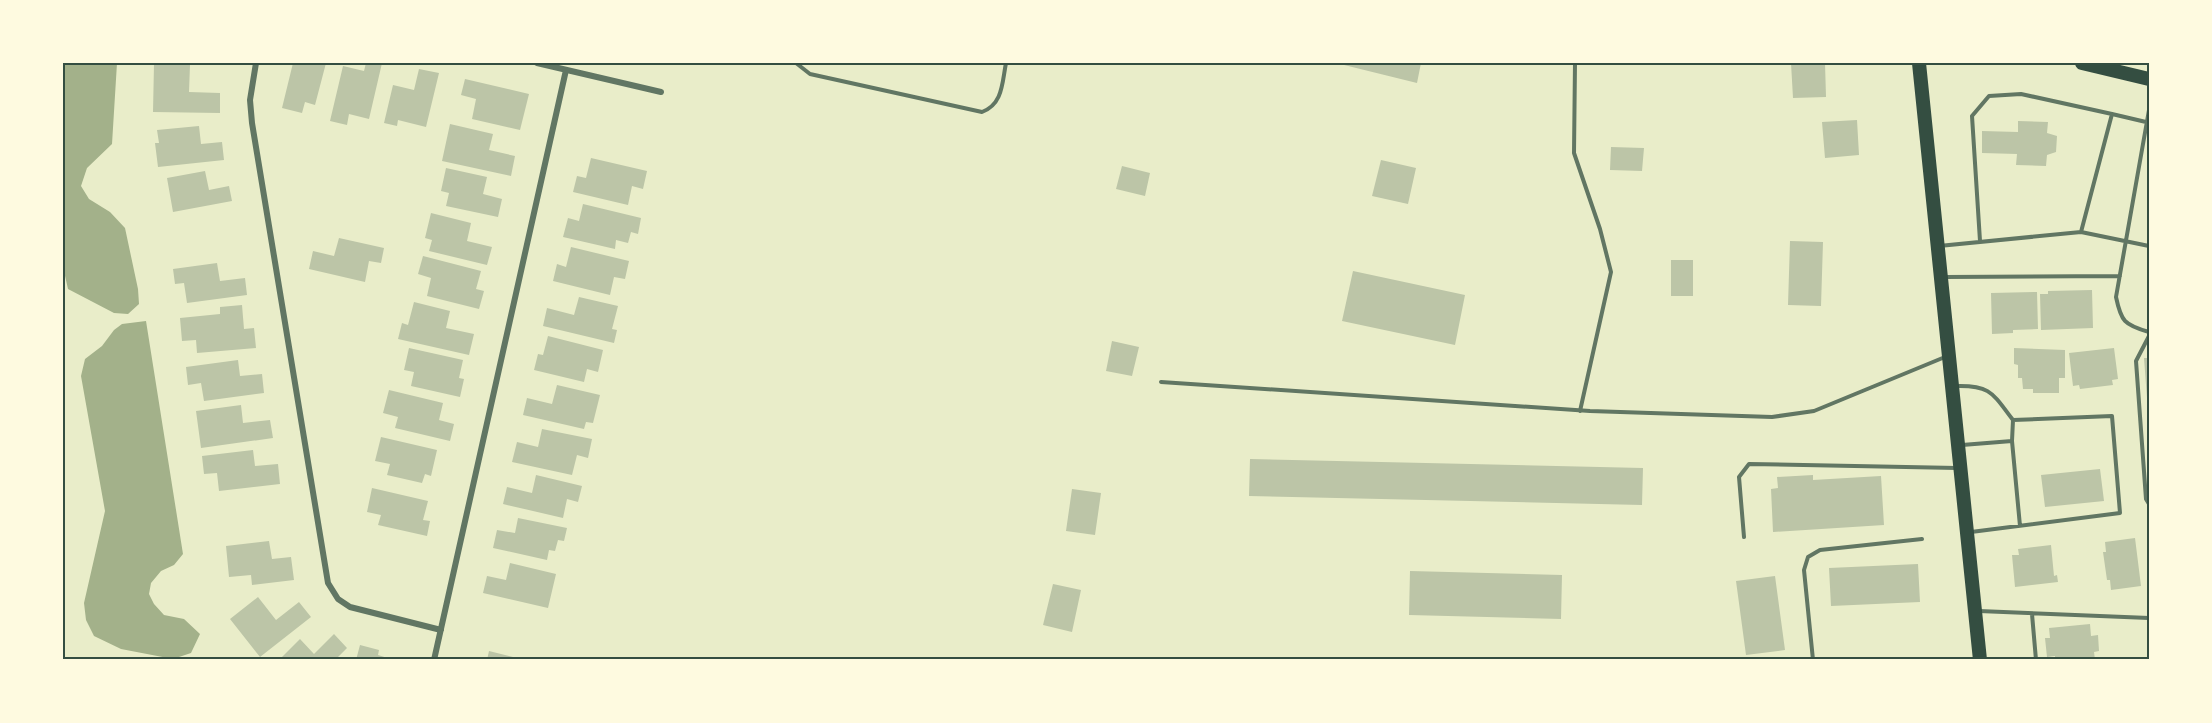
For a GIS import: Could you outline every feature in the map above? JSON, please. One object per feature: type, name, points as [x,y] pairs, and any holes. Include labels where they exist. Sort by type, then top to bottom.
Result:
[{"type":"main road","points":[[1919,63],[1980,660]]},
{"type":"main road","points":[[2082,63],[2149,79]]},
{"type":"street","points":[[256,63],[250,100],[252,123],[328,583],[338,599],[350,607],[441,630]]},
{"type":"street","points":[[537,63],[661,92]]},
{"type":"street","points":[[434,660],[566,70]]},
{"type":"lane","points":[[796,63],[810,74],[982,112],[998,103],[1006,63]]},
{"type":"lane","points":[[1575,63],[1574,153],[1600,229],[1611,272],[1580,411]]},
{"type":"lane","points":[[1980,241],[1974,177],[1972,116],[1989,96],[2021,94],[2146,122]]},
{"type":"lane","points":[[2149,110],[2116,297],[2120,316],[2134,328],[2149,332]]},
{"type":"lane","points":[[2081,232],[2112,114]]},
{"type":"lane","points":[[1938,246],[2081,232],[2149,246]]},
{"type":"lane","points":[[1941,277],[2120,276]]},
{"type":"lane","points":[[2149,336],[2136,361],[2146,499],[2149,504]]},
{"type":"lane","points":[[1161,382],[1580,411],[1772,417],[1814,411],[1949,355]]},
{"type":"lane","points":[[1952,386],[1974,385],[1990,391],[2013,420],[2012,441],[2020,526]]},
{"type":"lane","points":[[1967,532],[2120,513],[2112,416],[2013,420]]},
{"type":"lane","points":[[1958,446],[2012,441]]},
{"type":"lane","points":[[1744,537],[1739,477],[1749,464],[1961,468]]},
{"type":"lane","points":[[1813,660],[1804,570],[1809,557],[1820,550],[1922,539]]},
{"type":"lane","points":[[1975,611],[2149,618]]},
{"type":"lane","points":[[2032,614],[2036,660]]},
{"type":"shaded area","points":[[63,63],[117,63],[112,144],[87,168],[81,186],[89,199],[110,212],[125,228],[139,304],[128,314],[114,313],[68,289],[63,267]]},
{"type":"shaded area","points":[[146,321],[183,554],[174,565],[161,571],[151,583],[149,594],[164,615],[184,619],[200,634],[191,653],[173,659],[121,649],[94,636],[86,620],[84,603],[105,511],[81,376],[85,359],[102,346],[114,330],[122,324]]},
{"type":"building","points":[[293,63],[326,63],[315,105],[305,102],[302,113],[282,108]]},
{"type":"building","points":[[366,63],[382,63],[369,119],[349,114],[347,125],[330,121],[343,66],[364,71]]},
{"type":"building","points":[[1336,63],[1421,63],[1417,83]]},
{"type":"building","points":[[1791,63],[1825,63],[1826,97],[1793,98]]},
{"type":"building","points":[[154,64],[190,65],[189,92],[220,93],[220,113],[153,112]]},
{"type":"building","points":[[419,69],[439,73],[426,127],[398,120],[397,126],[384,123],[393,85],[414,90]]},
{"type":"building","points":[[465,79],[529,94],[520,130],[472,119],[476,99],[461,95]]},
{"type":"building","points":[[1857,120],[1859,155],[1825,158],[1822,122]]},
{"type":"building","points":[[2018,121],[2048,122],[2047,133],[2057,136],[2056,152],[2047,155],[2046,166],[2016,165],[2017,154],[1982,153],[1982,131],[2018,132]]},
{"type":"building","points":[[450,124],[493,134],[489,150],[515,156],[511,176],[442,161]]},
{"type":"building","points":[[199,126],[201,144],[222,142],[224,160],[158,167],[155,143],[159,143],[157,130]]},
{"type":"building","points":[[1611,147],[1644,148],[1642,171],[1610,170]]},
{"type":"building","points":[[591,158],[647,171],[643,189],[632,186],[628,205],[573,192],[577,176],[586,178]]},
{"type":"building","points":[[1381,160],[1416,168],[1408,204],[1372,196]]},
{"type":"building","points":[[1122,166],[1150,173],[1145,196],[1116,189]]},
{"type":"building","points":[[446,168],[487,177],[483,194],[502,199],[498,217],[446,206],[449,193],[441,191]]},
{"type":"building","points":[[205,171],[209,190],[229,186],[232,201],[173,212],[167,178]]},
{"type":"building","points":[[583,204],[641,218],[638,234],[631,232],[628,243],[616,240],[615,249],[563,237],[568,218],[579,221]]},
{"type":"building","points":[[431,213],[471,223],[467,241],[492,247],[487,265],[429,251],[432,240],[425,238]]},
{"type":"building","points":[[339,238],[384,248],[381,263],[369,261],[365,282],[309,269],[313,251],[334,256]]},
{"type":"building","points":[[1790,241],[1823,242],[1821,306],[1788,305]]},
{"type":"building","points":[[571,247],[629,261],[625,279],[614,277],[610,295],[553,281],[557,264],[566,267]]},
{"type":"building","points":[[423,256],[481,271],[476,289],[484,291],[479,309],[427,296],[431,278],[418,274]]},
{"type":"building","points":[[1671,260],[1693,260],[1693,296],[1671,296]]},
{"type":"building","points":[[217,263],[220,281],[245,278],[247,295],[187,303],[184,283],[175,284],[173,269]]},
{"type":"building","points":[[1353,271],[1465,295],[1455,345],[1342,321]]},
{"type":"building","points":[[2092,290],[2093,328],[2041,330],[2040,294],[2048,294],[2048,291]]},
{"type":"building","points":[[2037,292],[2038,329],[1992,334],[1991,293]]},
{"type":"building","points":[[579,297],[618,306],[612,329],[617,330],[614,343],[543,326],[547,308],[574,315]]},
{"type":"building","points":[[414,302],[450,311],[446,328],[474,334],[469,355],[398,339],[402,323],[408,325]]},
{"type":"building","points":[[242,305],[244,329],[254,328],[256,348],[197,353],[196,340],[182,341],[180,318],[220,314],[220,307]]},
{"type":"building","points":[[548,336],[603,350],[598,372],[587,369],[584,382],[534,370],[538,354],[543,355]]},
{"type":"building","points":[[1112,341],[1139,347],[1132,376],[1106,371]]},
{"type":"building","points":[[409,348],[463,360],[459,378],[464,379],[460,397],[411,386],[414,372],[404,370]]},
{"type":"building","points":[[2014,348],[2065,350],[2065,378],[2059,378],[2059,393],[2033,393],[2033,389],[2023,389],[2022,378],[2018,378],[2018,365],[2014,364]]},
{"type":"building","points":[[2114,348],[2118,379],[2112,380],[2113,385],[2080,389],[2079,385],[2073,386],[2069,353]]},
{"type":"building","points":[[2144,358],[2149,358],[2149,398],[2147,398]]},
{"type":"building","points":[[238,360],[240,376],[262,374],[264,393],[204,401],[201,383],[188,385],[186,367]]},
{"type":"building","points":[[557,385],[600,395],[593,423],[586,422],[584,429],[523,415],[527,398],[552,404]]},
{"type":"building","points":[[389,390],[443,403],[439,420],[454,424],[450,441],[395,428],[398,417],[383,413]]},
{"type":"building","points":[[241,405],[243,423],[270,420],[273,438],[201,448],[196,411]]},
{"type":"building","points":[[542,429],[592,439],[588,458],[577,455],[572,475],[512,462],[517,442],[538,447]]},
{"type":"building","points":[[381,437],[437,450],[431,476],[425,474],[422,483],[387,475],[390,464],[375,461]]},
{"type":"building","points":[[253,450],[255,466],[278,464],[280,484],[219,491],[217,473],[204,474],[202,456]]},
{"type":"building","points":[[1250,459],[1643,468],[1642,505],[1249,496]]},
{"type":"building","points":[[2100,469],[2104,501],[2045,507],[2041,475]]},
{"type":"building","points":[[536,475],[582,486],[578,502],[567,499],[563,518],[503,504],[507,487],[532,493]]},
{"type":"building","points":[[1813,475],[1813,480],[1881,476],[1884,525],[1773,532],[1771,489],[1778,488],[1777,477]]},
{"type":"building","points":[[372,488],[428,501],[423,520],[430,521],[427,536],[378,525],[381,515],[367,512]]},
{"type":"building","points":[[1072,489],[1101,493],[1095,535],[1066,531]]},
{"type":"building","points":[[518,518],[567,528],[564,541],[558,540],[555,551],[549,550],[547,560],[493,548],[497,530],[515,533]]},
{"type":"building","points":[[2135,538],[2141,586],[2111,590],[2110,580],[2107,580],[2103,552],[2106,552],[2105,542]]},
{"type":"building","points":[[269,541],[272,559],[291,557],[294,580],[252,585],[251,575],[229,577],[226,546]]},
{"type":"building","points":[[2051,545],[2054,576],[2057,575],[2058,582],[2015,587],[2012,555],[2019,555],[2018,549]]},
{"type":"building","points":[[510,563],[556,574],[548,608],[483,593],[487,576],[506,580]]},
{"type":"building","points":[[1918,564],[1920,602],[1831,606],[1829,568]]},
{"type":"building","points":[[1410,571],[1562,575],[1561,619],[1409,615]]},
{"type":"building","points":[[1775,576],[1785,650],[1746,655],[1736,581]]},
{"type":"building","points":[[1053,584],[1081,590],[1072,632],[1043,625]]},
{"type":"building","points":[[258,597],[276,620],[299,602],[311,617],[260,657],[230,619]]},
{"type":"building","points":[[2090,624],[2091,636],[2098,635],[2099,651],[2094,652],[2095,660],[2055,660],[2055,656],[2047,657],[2045,638],[2050,638],[2049,628]]},
{"type":"building","points":[[334,634],[347,648],[335,660],[279,660],[300,639],[314,654]]},
{"type":"building","points":[[360,645],[379,650],[378,655],[394,660],[356,660]]},
{"type":"building","points":[[489,651],[521,659],[521,660],[487,660]]}]
